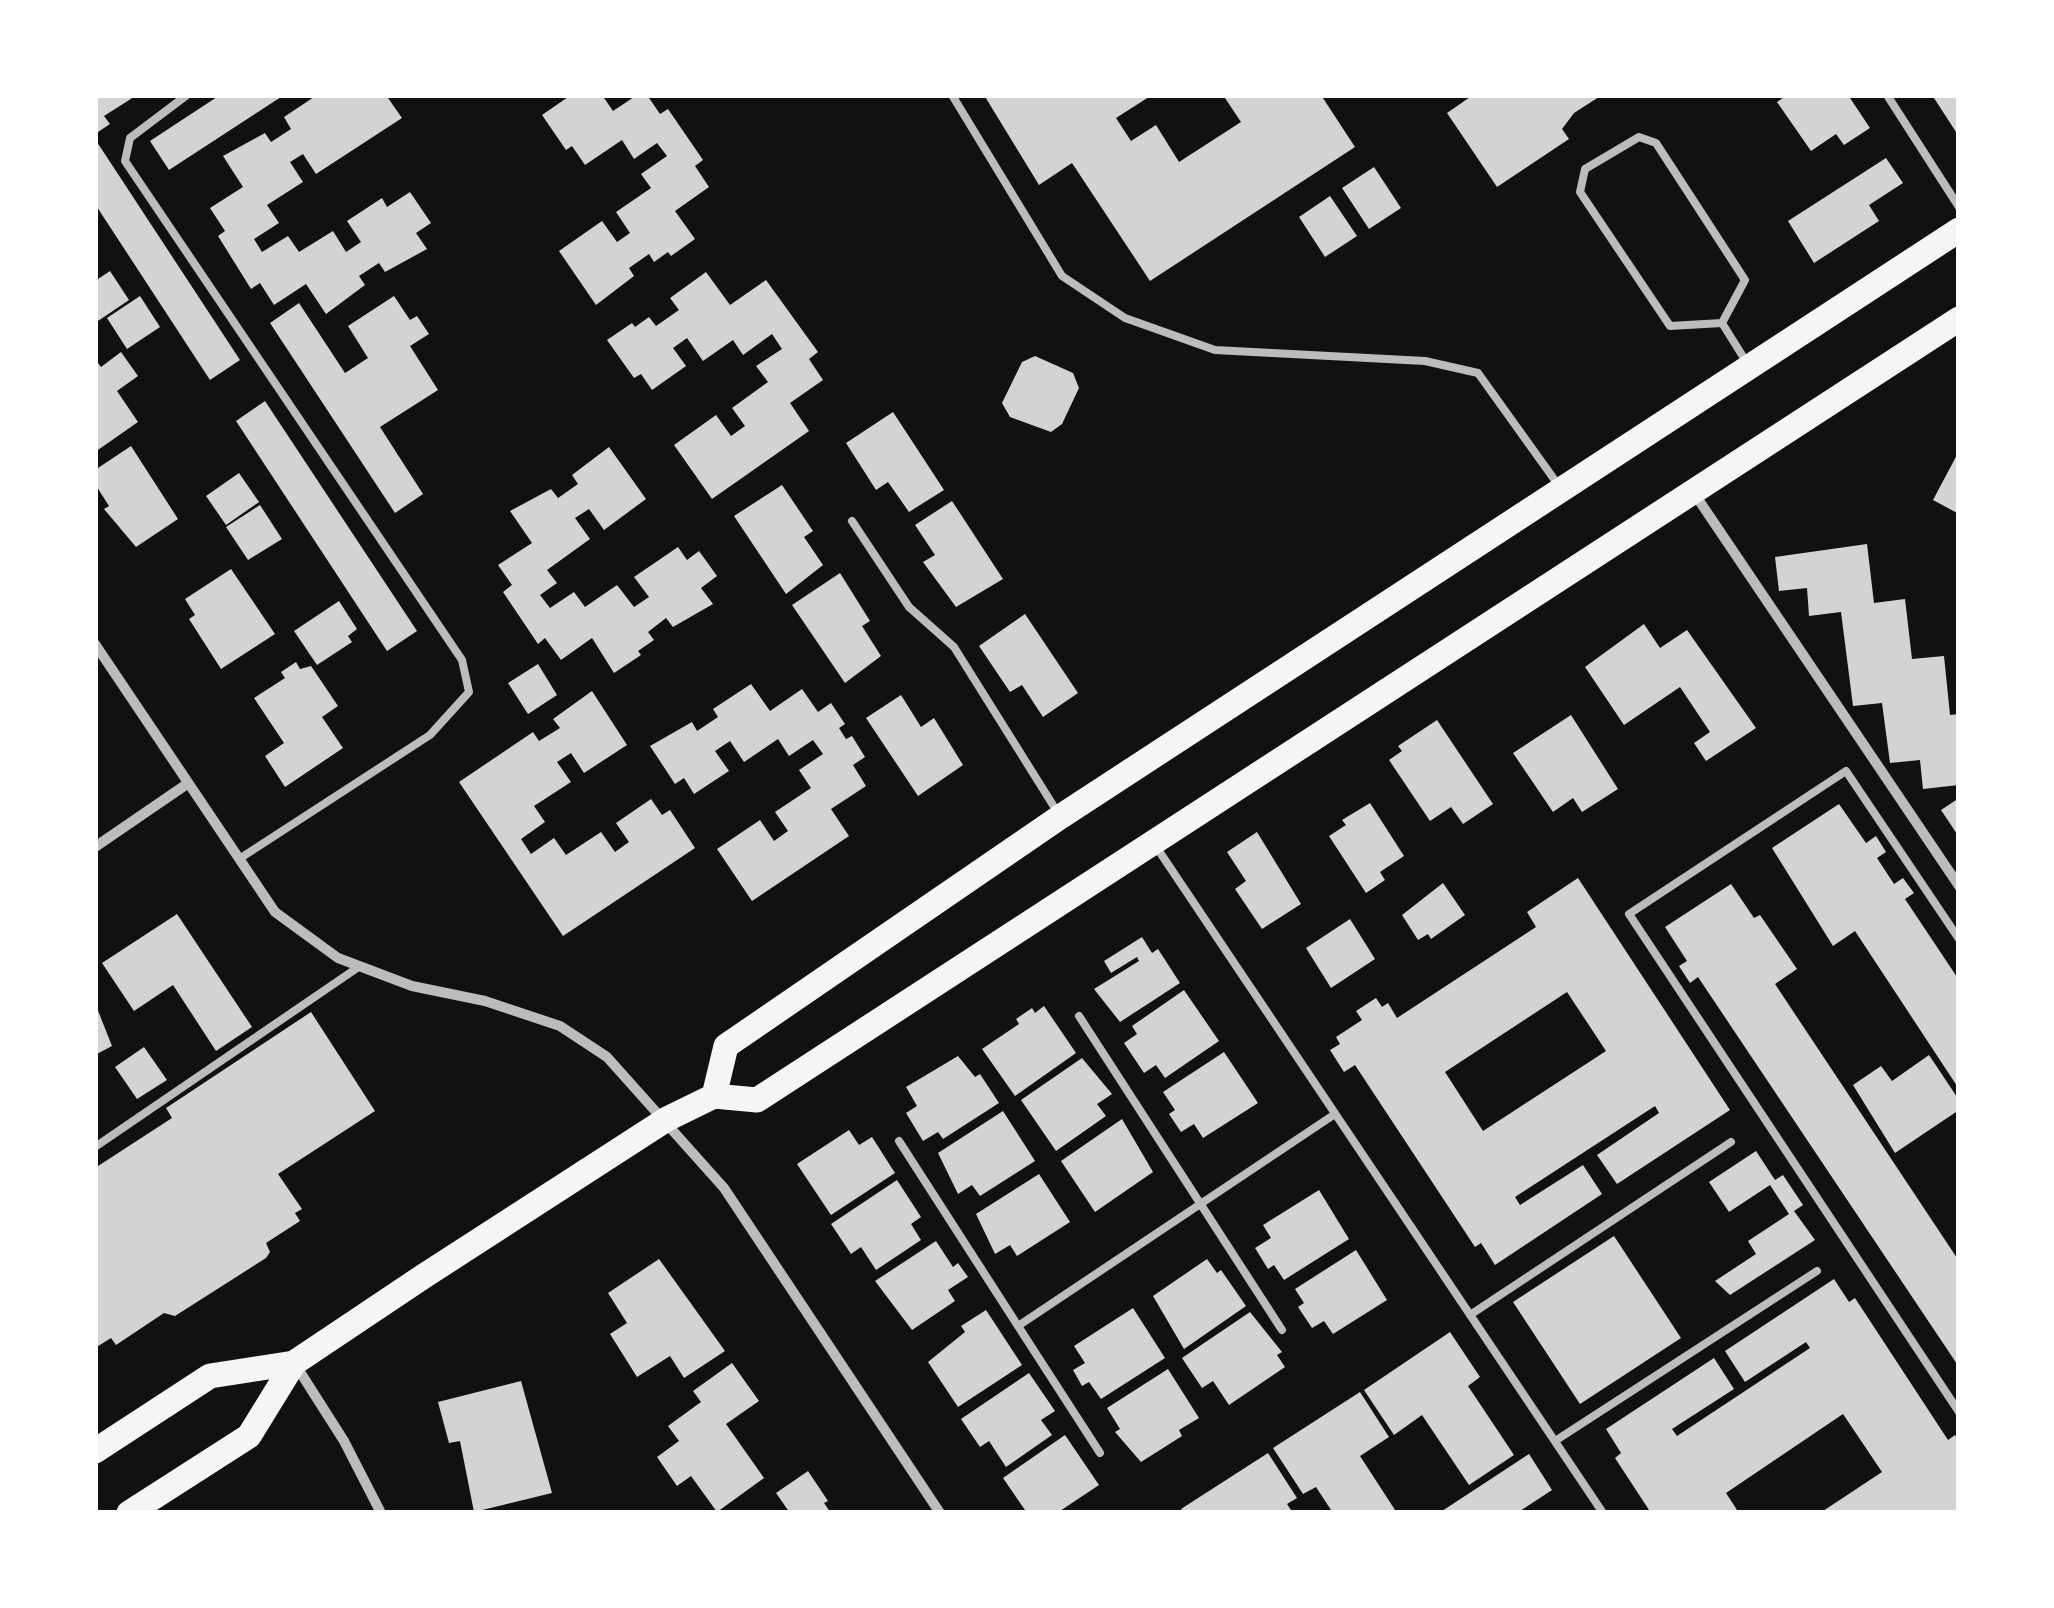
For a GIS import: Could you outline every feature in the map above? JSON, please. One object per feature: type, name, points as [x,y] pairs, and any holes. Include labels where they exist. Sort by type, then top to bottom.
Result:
[{"type":"main road","points":[[714,1096],[726,1046],[1060,816],[1959,230]]},
{"type":"main road","points":[[95,1452],[210,1376],[294,1363],[667,1120],[714,1096],[757,1100],[1959,319]]},
{"type":"main road","points":[[129,1513],[248,1436],[294,1363]]},
{"type":"street","points":[[1693,491],[1959,886]]},
{"type":"street","points":[[95,644],[275,912],[338,958],[412,986],[485,1000],[560,1026],[607,1057],[724,1188],[940,1513]]},
{"type":"street","points":[[95,848],[187,784]]},
{"type":"street","points":[[294,1363],[344,1441],[381,1513]]},
{"type":"lane","points":[[187,95],[130,138],[125,161],[462,660],[469,692],[430,735],[238,860]]},
{"type":"lane","points":[[952,95],[1062,276],[1125,318],[1215,350],[1424,361],[1478,372],[1562,490]]},
{"type":"lane","points":[[1887,95],[1959,207]]},
{"type":"lane","points":[[1639,137],[1656,143],[1745,280],[1722,323],[1670,326],[1580,192],[1585,168],[1639,137]]},
{"type":"lane","points":[[1722,323],[1750,367]]},
{"type":"lane","points":[[852,520],[909,606],[954,646],[1060,816]]},
{"type":"lane","points":[[1959,940],[1846,771],[1629,914],[1959,1412]]},
{"type":"lane","points":[[1153,842],[1603,1513]]},
{"type":"lane","points":[[95,1148],[360,966]]},
{"type":"lane","points":[[1079,1016],[1282,1330]]},
{"type":"lane","points":[[1018,1326],[1336,1114]]},
{"type":"lane","points":[[899,1141],[1100,1454]]},
{"type":"lane","points":[[1470,1315],[1732,1142]]},
{"type":"lane","points":[[1555,1442],[1816,1271]]},
{"type":"building","points":[[95,95],[137,95],[104,116],[110,124],[95,134]]},
{"type":"building","points":[[220,95],[284,95],[169,170],[150,141]]},
{"type":"building","points":[[317,95],[393,95],[388,98],[402,118],[316,174],[303,154],[290,162],[303,182],[267,205],[279,223],[254,239],[262,252],[288,236],[299,252],[333,231],[346,252],[361,242],[347,221],[382,198],[387,207],[410,192],[431,223],[416,233],[427,249],[385,272],[379,263],[359,276],[365,285],[326,314],[306,284],[274,305],[260,283],[251,289],[218,236],[225,231],[210,208],[243,187],[223,156],[265,133],[271,142],[291,129],[284,117]]},
{"type":"building","points":[[571,95],[602,95],[613,111],[637,95],[647,95],[660,114],[668,109],[703,160],[695,166],[709,187],[675,211],[695,239],[671,256],[668,252],[654,262],[649,254],[629,268],[634,276],[596,305],[559,251],[602,221],[617,242],[630,233],[616,212],[651,188],[641,174],[667,156],[657,143],[634,159],[622,140],[585,165],[572,146],[566,150],[542,115]]},
{"type":"building","points":[[984,95],[1152,95],[1116,118],[1131,141],[1156,125],[1179,162],[1241,122],[1223,95],[1321,95],[1355,147],[1150,281],[1072,163],[1039,185]]},
{"type":"building","points":[[1473,95],[1602,95],[1574,113],[1562,129],[1569,139],[1497,187],[1447,113]]},
{"type":"building","points":[[1787,95],[1848,95],[1870,128],[1844,145],[1836,134],[1811,151],[1777,102]]},
{"type":"building","points":[[1932,95],[1959,95],[1959,131],[1956,132]]},
{"type":"building","points":[[95,139],[240,360],[210,380],[95,204]]},
{"type":"building","points":[[1886,158],[1903,183],[1869,205],[1879,221],[1814,263],[1788,221]]},
{"type":"building","points":[[1374,167],[1401,208],[1369,229],[1342,188]]},
{"type":"building","points":[[1330,196],[1357,236],[1325,257],[1299,217]]},
{"type":"building","points":[[110,271],[129,300],[95,323],[95,281]]},
{"type":"building","points":[[706,272],[730,305],[766,280],[818,352],[809,359],[823,380],[790,403],[809,431],[712,499],[674,445],[716,415],[731,436],[745,426],[732,408],[768,382],[756,366],[782,349],[772,334],[743,355],[733,340],[703,361],[687,338],[673,348],[686,366],[652,390],[641,374],[634,378],[607,340],[649,317],[656,326],[679,310],[670,298]]},
{"type":"building","points":[[140,296],[160,327],[127,349],[107,318]]},
{"type":"building","points":[[394,296],[410,320],[417,316],[429,334],[410,346],[438,390],[380,427],[423,494],[395,513],[270,323],[299,303],[345,373],[368,358],[348,326]]},
{"type":"building","points":[[121,352],[138,376],[117,391],[138,422],[95,452],[95,359],[101,367]]},
{"type":"building","points":[[1035,356],[1073,373],[1079,388],[1062,424],[1051,432],[1010,417],[1002,403],[1022,362]]},
{"type":"building","points":[[265,401],[417,631],[387,651],[236,421]]},
{"type":"building","points":[[893,412],[944,490],[909,512],[888,482],[876,490],[846,443]]},
{"type":"building","points":[[131,446],[178,519],[136,547],[104,509],[109,506],[95,484],[95,470]]},
{"type":"building","points":[[609,447],[646,499],[604,530],[589,509],[575,518],[590,539],[547,570],[557,583],[540,595],[550,608],[574,592],[585,607],[617,585],[634,607],[649,597],[634,577],[678,547],[687,560],[699,551],[717,576],[701,588],[713,604],[673,627],[666,618],[648,632],[654,640],[638,651],[641,655],[614,673],[592,638],[561,660],[545,638],[538,644],[503,592],[512,585],[498,565],[532,543],[510,511],[551,489],[558,498],[578,484],[572,475]]},
{"type":"building","points":[[1959,451],[1959,514],[1933,500]]},
{"type":"building","points":[[239,473],[259,502],[226,525],[206,496]]},
{"type":"building","points":[[782,485],[813,531],[804,537],[823,565],[786,594],[734,516]]},
{"type":"building","points":[[952,501],[1003,579],[956,607],[923,562],[935,555],[915,525]]},
{"type":"building","points":[[260,505],[282,539],[248,560],[226,527]]},
{"type":"building","points":[[1867,544],[1874,603],[1905,599],[1912,659],[1944,656],[1950,715],[1959,714],[1959,785],[1923,789],[1920,760],[1890,763],[1882,703],[1853,706],[1841,612],[1809,616],[1807,588],[1779,591],[1775,557]]},
{"type":"building","points":[[231,569],[275,634],[221,669],[189,619],[195,615],[185,599]]},
{"type":"building","points":[[840,573],[870,621],[862,626],[881,656],[845,683],[792,605]]},
{"type":"building","points":[[339,601],[357,629],[348,636],[352,642],[317,665],[294,631]]},
{"type":"building","points":[[1025,614],[1078,693],[1043,717],[1022,685],[1010,692],[979,646]]},
{"type":"building","points":[[1644,624],[1660,648],[1687,630],[1756,728],[1706,761],[1694,743],[1710,732],[1680,687],[1624,725],[1585,667]]},
{"type":"building","points":[[296,662],[300,669],[311,666],[338,706],[322,717],[343,748],[285,787],[265,756],[284,743],[254,698],[285,678],[281,672]]},
{"type":"building","points":[[538,664],[557,695],[528,714],[508,683]]},
{"type":"building","points":[[751,684],[770,711],[802,689],[818,712],[831,703],[845,724],[839,728],[846,739],[852,736],[865,757],[853,765],[866,786],[831,809],[849,836],[752,901],[717,849],[760,820],[774,841],[788,831],[775,812],[811,788],[799,770],[823,754],[813,740],[789,756],[778,739],[744,762],[730,741],[715,751],[729,771],[694,794],[684,778],[675,784],[650,746],[692,722],[697,731],[718,717],[713,709]]},
{"type":"building","points":[[592,691],[627,745],[584,773],[571,753],[557,762],[571,782],[534,806],[545,822],[521,839],[531,854],[554,838],[566,855],[601,832],[615,852],[629,842],[616,823],[651,799],[662,815],[670,810],[695,848],[563,936],[459,782],[533,732],[539,741],[560,728],[553,719]]},
{"type":"building","points":[[901,695],[921,727],[934,718],[963,765],[918,796],[866,718]]},
{"type":"building","points":[[1571,715],[1618,789],[1582,812],[1573,798],[1553,812],[1513,753]]},
{"type":"building","points":[[1437,720],[1493,804],[1463,824],[1451,807],[1430,821],[1389,760],[1402,751],[1398,746]]},
{"type":"building","points":[[1959,798],[1959,837],[1941,810]]},
{"type":"building","points":[[1370,803],[1404,856],[1380,872],[1385,880],[1366,893],[1329,836],[1346,825],[1342,820]]},
{"type":"building","points":[[1839,804],[1866,843],[1876,836],[1886,852],[1877,858],[1894,884],[1903,878],[1914,893],[1905,899],[1959,980],[1959,1089],[1855,931],[1833,946],[1772,848]]},
{"type":"building","points":[[1257,832],[1301,904],[1262,929],[1235,889],[1246,881],[1227,852]]},
{"type":"building","points":[[1578,878],[1730,1110],[1617,1184],[1597,1155],[1659,1113],[1655,1106],[1515,1197],[1520,1205],[1583,1165],[1602,1194],[1495,1265],[1481,1243],[1475,1247],[1355,1065],[1344,1072],[1330,1050],[1340,1044],[1336,1037],[1362,1020],[1356,1011],[1376,998],[1382,1007],[1388,1003],[1397,1018],[1536,927],[1527,912]],"holes":[[[1567,992],[1606,1051],[1483,1131],[1445,1072]]]},
{"type":"building","points":[[1443,883],[1465,915],[1431,939],[1428,934],[1418,940],[1402,915]]},
{"type":"building","points":[[1731,884],[1754,918],[1760,915],[1797,969],[1775,984],[1959,1261],[1959,1367],[1698,977],[1690,983],[1679,966],[1687,961],[1665,927]]},
{"type":"building","points":[[177,914],[252,1027],[216,1051],[173,985],[134,1011],[102,963]]},
{"type":"building","points":[[1350,919],[1375,959],[1331,988],[1306,948]]},
{"type":"building","points":[[1142,937],[1152,953],[1158,949],[1180,983],[1120,1022],[1094,989],[1139,961],[1137,957],[1111,973],[1104,961]]},
{"type":"building","points":[[1184,990],[1219,1041],[1165,1078],[1156,1065],[1144,1073],[1124,1043],[1137,1034],[1132,1026]]},
{"type":"building","points":[[95,1003],[112,1046],[95,1055]]},
{"type":"building","points":[[1044,1006],[1076,1053],[1015,1096],[982,1049],[1019,1024],[1016,1019],[1032,1008],[1035,1013]]},
{"type":"building","points":[[311,1012],[375,1111],[278,1174],[302,1209],[295,1213],[300,1221],[266,1243],[270,1252],[266,1258],[175,1316],[164,1313],[116,1345],[111,1338],[95,1348],[95,1168],[172,1118],[166,1108]]},
{"type":"building","points":[[144,1047],[167,1080],[137,1099],[115,1067]]},
{"type":"building","points":[[1224,1052],[1258,1103],[1203,1138],[1194,1124],[1181,1132],[1169,1114],[1175,1110],[1163,1092]]},
{"type":"building","points":[[1929,1055],[1959,1100],[1959,1110],[1895,1153],[1853,1085],[1881,1066],[1892,1081]]},
{"type":"building","points":[[958,1056],[975,1077],[980,1074],[999,1103],[943,1139],[938,1132],[923,1141],[906,1113],[917,1106],[906,1087]]},
{"type":"building","points":[[1082,1058],[1112,1094],[1097,1104],[1106,1116],[1056,1151],[1021,1100]]},
{"type":"building","points":[[1003,1111],[1035,1161],[980,1196],[972,1185],[958,1194],[938,1153]]},
{"type":"building","points":[[1122,1119],[1153,1172],[1095,1212],[1061,1161]]},
{"type":"building","points":[[849,1130],[859,1145],[872,1137],[895,1173],[831,1215],[797,1164]]},
{"type":"building","points":[[1756,1151],[1775,1180],[1783,1175],[1803,1205],[1794,1211],[1815,1240],[1730,1295],[1715,1281],[1756,1254],[1748,1241],[1789,1214],[1770,1185],[1729,1212],[1709,1182]]},
{"type":"building","points":[[1039,1174],[1070,1222],[1017,1256],[1010,1245],[995,1254],[976,1214]]},
{"type":"building","points":[[897,1180],[921,1217],[911,1224],[921,1240],[876,1270],[861,1247],[851,1254],[831,1224]]},
{"type":"building","points":[[1319,1190],[1349,1239],[1284,1280],[1274,1265],[1268,1269],[1255,1248],[1271,1238],[1263,1225]]},
{"type":"building","points":[[1614,1236],[1681,1338],[1580,1404],[1513,1302]]},
{"type":"building","points":[[936,1241],[953,1267],[958,1263],[968,1277],[948,1290],[955,1301],[912,1330],[875,1281]]},
{"type":"building","points":[[1356,1250],[1387,1300],[1333,1334],[1324,1321],[1312,1328],[1298,1307],[1304,1303],[1295,1289]]},
{"type":"building","points":[[659,1259],[725,1351],[684,1378],[670,1356],[637,1377],[610,1334],[627,1323],[608,1293]]},
{"type":"building","points":[[1207,1259],[1217,1273],[1221,1270],[1246,1306],[1184,1349],[1153,1296]]},
{"type":"building","points":[[1834,1279],[1849,1302],[1855,1298],[1948,1440],[1955,1435],[1959,1441],[1959,1513],[1820,1513],[1882,1472],[1843,1414],[1726,1493],[1739,1513],[1651,1513],[1615,1458],[1621,1453],[1606,1429],[1714,1358],[1734,1389],[1672,1429],[1677,1436],[1810,1348],[1806,1342],[1745,1382],[1725,1351]]},
{"type":"building","points":[[1133,1308],[1165,1358],[1101,1399],[1089,1382],[1082,1386],[1073,1370],[1085,1363],[1074,1346]]},
{"type":"building","points":[[986,1310],[1022,1365],[958,1407],[928,1362],[965,1332],[961,1326]]},
{"type":"building","points":[[1250,1312],[1282,1352],[1277,1355],[1285,1367],[1229,1405],[1213,1381],[1202,1388],[1182,1358]]},
{"type":"building","points":[[1450,1332],[1480,1377],[1468,1386],[1514,1455],[1469,1485],[1422,1415],[1394,1435],[1364,1390]]},
{"type":"building","points":[[732,1363],[759,1401],[726,1424],[764,1478],[717,1512],[691,1476],[677,1486],[657,1457],[679,1441],[668,1426],[701,1402],[693,1391]]},
{"type":"building","points":[[1168,1369],[1199,1418],[1179,1430],[1182,1436],[1141,1462],[1115,1432],[1120,1429],[1107,1408]]},
{"type":"building","points":[[1029,1373],[1055,1411],[1041,1420],[1052,1435],[1006,1467],[989,1441],[980,1447],[961,1419]]},
{"type":"building","points":[[521,1381],[552,1493],[474,1512],[460,1441],[449,1443],[438,1402]]},
{"type":"building","points":[[1360,1392],[1389,1437],[1360,1456],[1397,1513],[1333,1513],[1316,1487],[1303,1494],[1273,1448]]},
{"type":"building","points":[[1065,1435],[1099,1485],[1057,1513],[1027,1513],[1003,1478]]},
{"type":"building","points":[[1268,1453],[1297,1498],[1287,1504],[1293,1513],[1184,1513],[1181,1509]]},
{"type":"building","points":[[1529,1454],[1552,1490],[1517,1513],[1439,1513]]},
{"type":"building","points":[[808,1471],[828,1501],[824,1503],[831,1513],[790,1513],[776,1493]]}]
